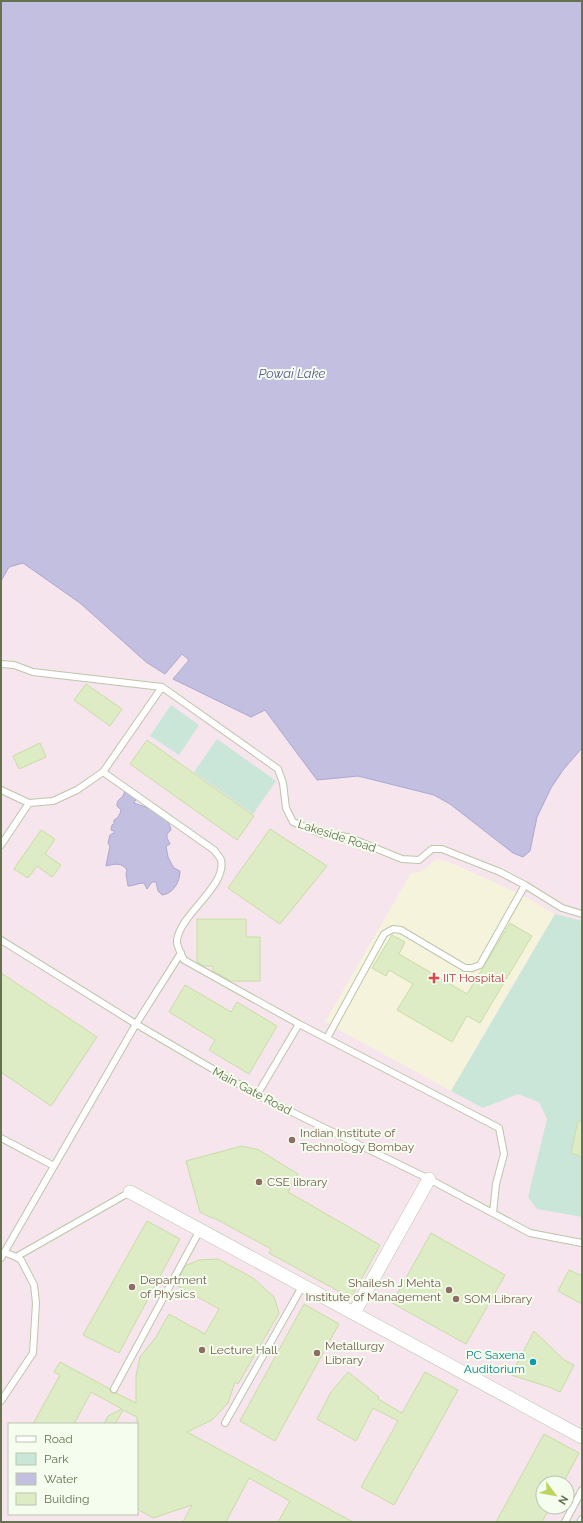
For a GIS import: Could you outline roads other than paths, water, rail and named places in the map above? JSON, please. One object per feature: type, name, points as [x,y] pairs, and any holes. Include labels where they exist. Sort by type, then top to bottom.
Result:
[{"type":"street","points":[[354,1314],[429,1179]]},
{"type":"street","points":[[130,1192],[582,1437]]},
{"type":"lane","name":"Lakeside Road","points":[[1,664],[14,665],[33,672],[162,687],[278,769],[283,783],[286,808],[293,822],[322,834],[348,837],[402,859],[418,860],[432,849],[442,849],[500,872],[525,885],[562,908],[582,914]]},
{"type":"lane","points":[[1,790],[29,803],[53,801],[77,790],[104,772],[162,687]]},
{"type":"lane","points":[[104,772],[214,850],[221,858],[222,867],[218,879],[181,926],[176,942],[184,960],[299,1024],[499,1128],[504,1154],[496,1184],[493,1213]]},
{"type":"lane","points":[[1,845],[29,803]]},
{"type":"lane","points":[[326,1038],[384,934],[393,929],[401,930],[465,968],[472,968],[480,965],[525,885]]},
{"type":"lane","name":"Main Gate Road","points":[[1,940],[136,1024],[257,1095],[429,1179],[530,1233],[582,1243]]},
{"type":"lane","points":[[1,1401],[33,1353],[36,1303],[34,1284],[21,1260],[16,1257],[3,1255],[136,1024],[181,954]]},
{"type":"lane","points":[[257,1095],[299,1024]]},
{"type":"lane","points":[[1,1138],[54,1166]]},
{"type":"lane","points":[[16,1257],[130,1192]]},
{"type":"lane","points":[[114,1389],[200,1230]]},
{"type":"lane","points":[[225,1423],[303,1285]]},
{"type":"lane","points":[[565,1522],[582,1490]]},
{"type":"water","name":"Powai Lake","points":[[1,1],[582,1],[582,748],[563,770],[551,788],[537,817],[530,851],[523,857],[513,853],[450,804],[434,795],[358,776],[317,780],[265,710],[251,717],[173,679],[189,660],[182,654],[165,674],[146,662],[80,603],[23,563],[9,567],[1,581]]},
{"type":"water","points":[[126,789],[137,797],[134,803],[162,815],[169,824],[171,830],[167,834],[167,838],[170,844],[166,846],[168,857],[174,868],[180,871],[180,875],[173,890],[166,894],[162,895],[158,891],[156,882],[152,882],[147,889],[144,883],[128,886],[126,874],[127,870],[125,867],[118,864],[106,866],[110,846],[108,843],[110,835],[114,833],[114,831],[111,830],[112,825],[114,824],[114,820],[119,816],[121,810],[117,806],[117,802],[123,796]]},
{"type":"place","name":"IIT Hospital","points":[[434,978]]},
{"type":"place","name":"Indian Institute of Technology Bombay","points":[[292,1140]]},
{"type":"place","name":"CSE library","points":[[259,1182]]},
{"type":"place","name":"Department of Physics","points":[[132,1287]]},
{"type":"place","name":"Shailesh J Mehta Institute of Management","points":[[449,1290]]},
{"type":"place","name":"SOM Library","points":[[456,1299]]},
{"type":"place","name":"Lecture Hall","points":[[202,1350]]},
{"type":"place","name":"Metallurgy Library","points":[[317,1353]]},
{"type":"place","name":"PC Saxena Auditorium","points":[[533,1362]]}]
